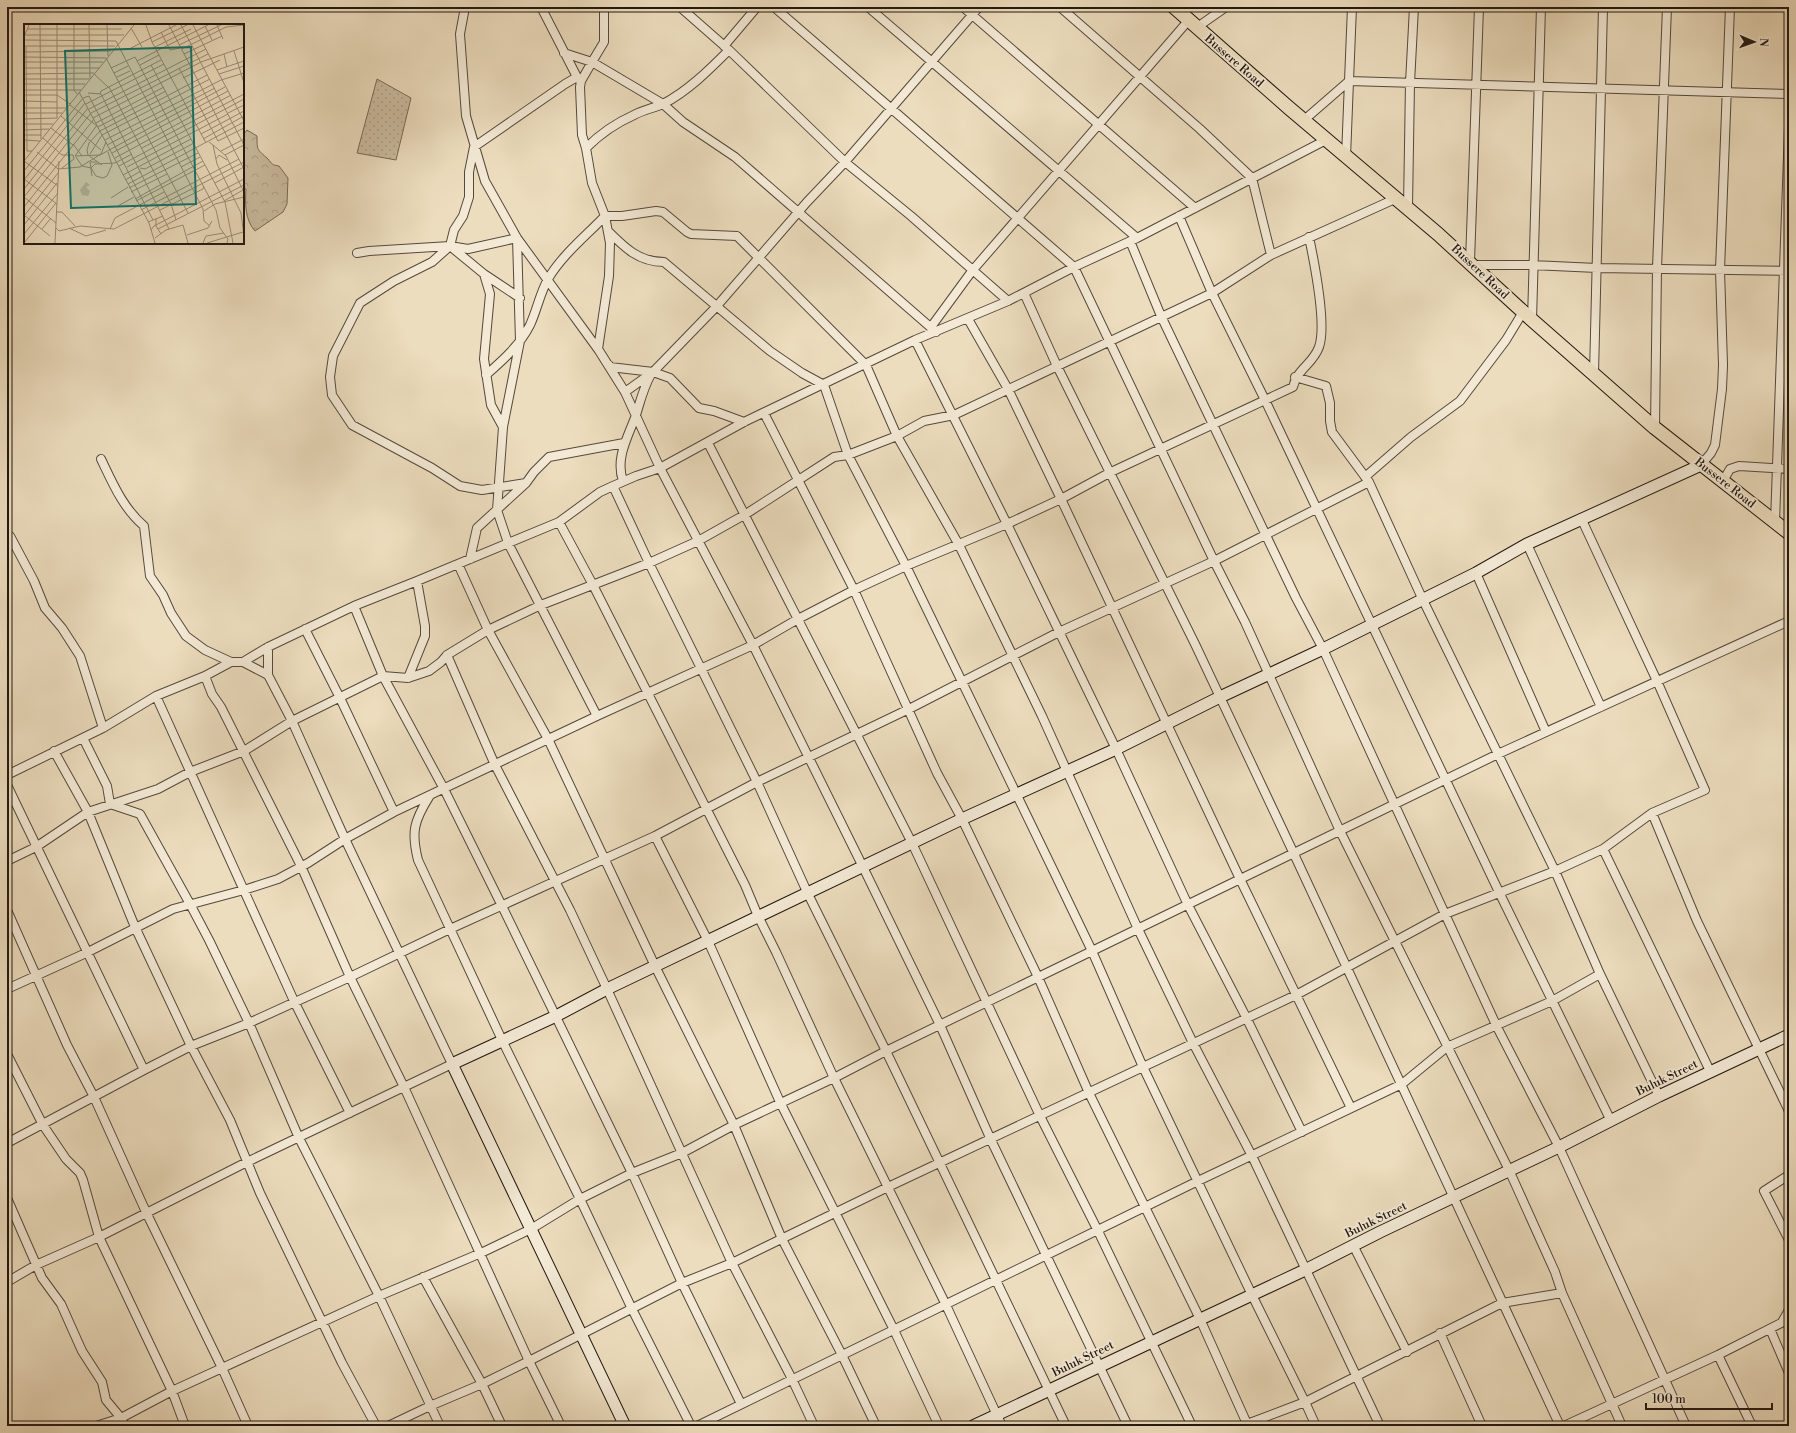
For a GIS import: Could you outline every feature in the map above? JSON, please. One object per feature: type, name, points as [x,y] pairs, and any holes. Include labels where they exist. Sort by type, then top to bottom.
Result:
[{"type":"main road","name":"Bussere Road","points":[[1174,7],[1326,140],[1408,207],[1528,316],[1655,428],[1789,533]]},
{"type":"street","points":[[465,7],[460,34],[466,116],[485,181],[517,238],[610,367],[653,372],[670,378],[699,408],[714,411],[744,422]]},
{"type":"street","points":[[540,7],[579,79],[582,135],[586,148],[592,183],[605,216],[608,231],[610,243],[609,276],[598,349],[625,392],[660,468],[753,645],[809,757],[940,1025],[991,1140],[1128,1426]]},
{"type":"street","points":[[526,483],[482,490],[460,486],[432,468],[352,426],[332,396],[330,377],[333,356],[360,303],[394,281],[432,262],[450,246],[454,230],[463,216],[469,197],[469,172],[474,147],[565,84],[579,79],[592,62],[604,42],[604,7]]},
{"type":"street","points":[[680,7],[727,48],[845,162],[911,216],[1008,301]]},
{"type":"street","points":[[586,148],[597,136],[618,123],[634,114],[663,104],[701,78],[727,48],[758,7]]},
{"type":"street","points":[[774,7],[1074,267],[1269,674],[1340,831],[1396,940],[1447,1047],[1509,1170],[1622,1426]]},
{"type":"street","points":[[868,7],[1059,171],[1133,240],[1161,316],[1267,534],[1296,598],[1323,649],[1497,1026],[1559,1147],[1686,1426]]},
{"type":"street","points":[[963,7],[1195,208]]},
{"type":"street","points":[[625,392],[653,372],[716,307],[798,213],[845,162],[979,7]]},
{"type":"street","points":[[1060,7],[1140,76],[1252,178],[1271,255]]},
{"type":"street","points":[[933,329],[972,271],[1140,76],[1192,24],[1219,13],[1226,7]]},
{"type":"street","points":[[1346,157],[1352,7]]},
{"type":"street","points":[[1408,207],[1410,83],[1414,7]]},
{"type":"street","points":[[1479,7],[1472,264],[1597,268],[1787,271]]},
{"type":"street","points":[[7,1143],[191,1046],[249,1023],[604,858],[655,836],[757,782],[909,709],[1059,632],[1165,582],[1214,561],[1317,509],[1367,480],[1411,437],[1460,401],[1502,346],[1528,316],[1532,265],[1541,7]]},
{"type":"street","points":[[1594,374],[1603,7]]},
{"type":"street","points":[[1655,428],[1657,268],[1667,7]]},
{"type":"street","points":[[7,1282],[36,1265],[99,1237],[247,1162],[502,1040],[556,1016],[607,989],[758,916],[808,894],[962,819],[1116,749],[1220,697],[1323,649],[1422,598],[1476,573],[1527,544],[1581,518],[1701,465],[1711,454],[1715,445],[1722,389],[1723,365],[1720,270],[1730,7]]},
{"type":"street","points":[[564,53],[592,62],[663,104],[683,122],[735,157],[933,329]]},
{"type":"street","points":[[1303,120],[1349,81],[1789,94]]},
{"type":"street","points":[[1775,522],[1787,271],[1789,128]]},
{"type":"street","points":[[243,662],[268,647],[354,606],[559,522],[600,492],[612,486],[660,468],[744,422],[866,365],[933,329],[968,319],[1008,301],[1074,267],[1133,240],[1326,140]]},
{"type":"street","points":[[7,861],[36,847],[88,812],[158,789],[190,772],[244,750],[292,721],[383,676],[408,678],[429,671],[441,662],[447,655],[488,630],[541,605],[648,563],[698,541],[746,514],[834,457],[848,455],[897,436],[924,421],[954,415],[1110,342],[1212,292],[1271,255],[1397,198]]},
{"type":"street","points":[[486,375],[506,358],[520,341],[529,326],[548,280],[563,259],[605,216],[622,216],[656,210],[663,212],[691,234],[737,236],[866,365],[897,436],[959,545],[1067,772],[1138,929],[1193,1043],[1252,1156],[1380,1426]]},
{"type":"street","points":[[1179,216],[1212,292],[1373,624],[1499,892],[1611,1121]]},
{"type":"street","points":[[608,231],[625,248],[642,258],[652,262],[664,262],[770,351],[802,373],[824,385],[848,455],[906,566],[1092,951],[1143,1067],[1252,1296],[1316,1426]]},
{"type":"street","points":[[7,989],[86,953],[173,909],[244,890],[278,879],[394,812],[597,716],[702,670],[753,645],[798,619],[854,590],[906,566],[1007,524],[1111,472],[1293,387],[1295,377],[1313,359],[1319,346],[1320,339],[1316,269],[1309,237]]},
{"type":"street","points":[[357,253],[450,246],[468,249],[517,238]]},
{"type":"street","points":[[517,238],[520,298],[520,341],[503,427],[497,510],[508,542],[597,716]]},
{"type":"street","points":[[450,246],[484,274],[520,298]]},
{"type":"street","points":[[484,274],[490,294],[484,359],[490,405],[503,427]]},
{"type":"street","points":[[1024,293],[1057,366],[1111,472],[1220,697],[1347,966],[1560,1426]]},
{"type":"street","points":[[968,319],[1008,389],[1061,498],[1111,608],[1351,1108]]},
{"type":"street","points":[[915,340],[954,415],[1116,749],[1188,905],[1246,1017],[1302,1132]]},
{"type":"street","points":[[623,481],[621,474],[621,454],[624,443],[635,415],[642,391],[653,372]]},
{"type":"street","points":[[1295,377],[1326,386],[1330,403],[1330,421],[1332,432],[1367,480],[1422,598],[1555,871],[1600,974],[1659,1096]]},
{"type":"street","points":[[764,413],[797,481],[854,590],[937,773],[962,819],[1038,977],[1089,1093],[1200,1319],[1247,1425],[1305,1402],[1502,1303],[1562,1293]]},
{"type":"street","points":[[470,559],[477,528],[526,483],[534,472],[549,457],[624,443]]},
{"type":"street","points":[[708,443],[746,514],[912,843],[1040,1116],[1098,1231],[1150,1342],[1192,1426]]},
{"type":"street","points":[[101,459],[124,504],[132,515],[144,526],[150,576],[163,595],[171,612],[186,636],[204,650],[231,662],[243,662],[268,675]]},
{"type":"street","points":[[1723,481],[1730,469],[1733,467],[1739,466],[1789,469]]},
{"type":"street","points":[[612,486],[648,563],[757,782],[808,894],[886,1051],[1066,1426]]},
{"type":"street","points":[[388,1426],[482,1384],[682,1283],[732,1263],[888,1187],[991,1140],[1246,1017],[1296,995],[1445,914],[1555,871],[1603,849],[1652,813],[1706,790],[1581,518]]},
{"type":"street","points":[[559,522],[649,694],[745,885],[834,1078],[946,1305],[1002,1426]]},
{"type":"street","points":[[10,536],[34,582],[45,608],[62,628],[80,656],[103,728]]},
{"type":"street","points":[[1527,544],[1601,707]]},
{"type":"street","points":[[458,564],[488,630],[548,740],[655,966],[734,1125],[782,1239],[842,1355],[876,1426]]},
{"type":"street","points":[[1476,573],[1546,732]]},
{"type":"street","points":[[408,678],[425,636],[425,626],[417,581]]},
{"type":"street","points":[[354,606],[383,676],[444,789],[502,906],[632,1174],[682,1283],[741,1404]]},
{"type":"street","points":[[96,1426],[121,1418],[172,1391],[379,1296],[481,1253],[531,1229],[580,1199],[632,1174],[682,1153],[780,1102],[834,1078],[886,1051],[1294,854],[1394,804],[1498,754],[1789,621]]},
{"type":"street","points":[[305,629],[340,698],[394,812]]},
{"type":"street","points":[[268,647],[268,675],[292,721],[345,839],[580,1335],[625,1426]]},
{"type":"street","points":[[447,655],[495,765],[554,882],[570,910],[732,1263],[792,1379],[814,1426]]},
{"type":"street","points":[[7,775],[103,728],[156,696],[205,676],[231,662]]},
{"type":"street","points":[[205,676],[212,694],[221,707],[244,750],[301,866],[350,977],[404,1087],[529,1361],[561,1426]]},
{"type":"street","points":[[156,696],[294,1001],[350,1113]]},
{"type":"street","points":[[83,738],[108,786],[110,804]]},
{"type":"street","points":[[54,751],[88,812],[135,928],[191,1046],[230,1120],[260,1193],[342,1363],[376,1426]]},
{"type":"street","points":[[7,786],[86,953],[144,1070]]},
{"type":"street","points":[[430,796],[421,809],[414,825],[414,844],[418,860],[502,1040],[632,1309],[691,1426]]},
{"type":"street","points":[[110,804],[140,814],[190,904],[249,1023],[299,1138],[379,1296],[440,1426]]},
{"type":"street","points":[[1652,813],[1697,922],[1789,1111]]},
{"type":"street","points":[[655,836],[708,941],[780,1102],[894,1330],[939,1426]]},
{"type":"street","points":[[1603,849],[1710,1071]]},
{"type":"street","points":[[7,910],[72,1055],[94,1096],[146,1212],[222,1368],[248,1426]]},
{"type":"street","points":[[697,1426],[1198,1181],[1402,1084],[1447,1047],[1552,1001],[1600,974]]},
{"type":"street","name":"Buluk Street","points":[[973,1426],[1150,1342],[1252,1296],[1353,1245],[1559,1147],[1710,1071],[1789,1035]]},
{"type":"street","points":[[7,1054],[43,1125],[66,1158],[80,1173],[99,1237],[172,1391],[185,1426]]},
{"type":"street","points":[[1789,1175],[1764,1192],[1789,1240]]},
{"type":"street","points":[[7,1198],[36,1265],[50,1291],[61,1304],[82,1351],[102,1382],[106,1400],[121,1418],[125,1426]]},
{"type":"street","points":[[1353,1245],[1407,1352]]},
{"type":"street","points":[[423,1277],[482,1384],[502,1426]]},
{"type":"street","points":[[1781,1323],[1789,1310]]},
{"type":"street","points":[[1564,1426],[1718,1355],[1789,1319]]},
{"type":"street","points":[[1770,1329],[1789,1373]]},
{"type":"street","points":[[1440,1333],[1482,1426]]},
{"type":"street","points":[[1718,1355],[1752,1426]]},
{"type":"green space","points":[[377,79],[411,98],[396,160],[357,153]]},
{"type":"green space","points":[[247,130],[257,136],[260,151],[272,164],[279,166],[288,178],[287,204],[283,212],[255,231],[247,217],[246,189],[244,188],[244,134]]}]
